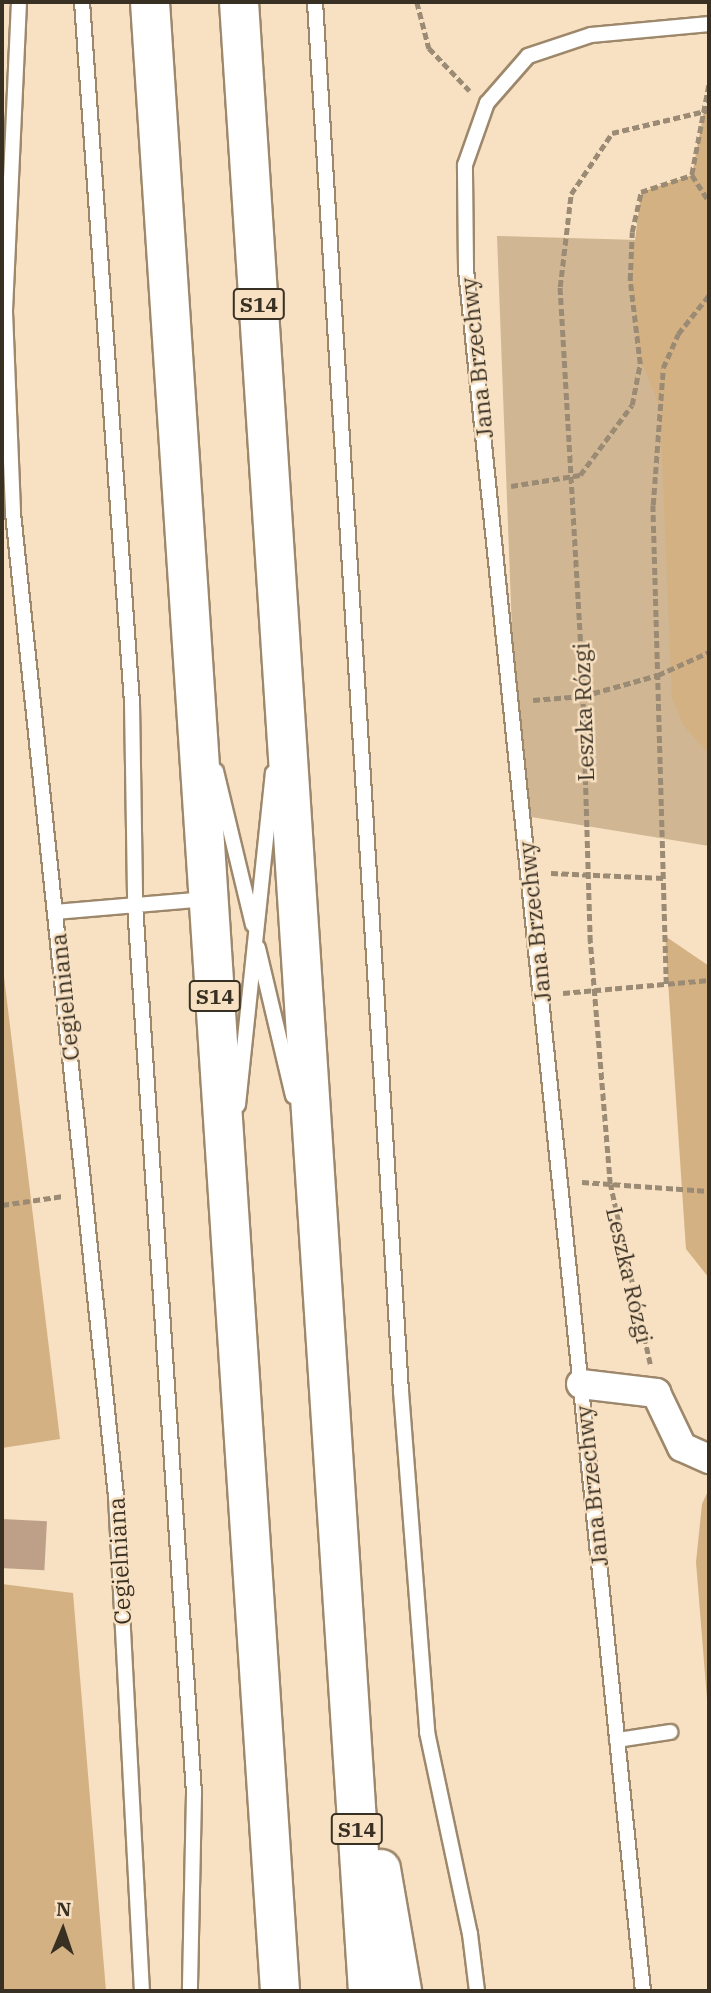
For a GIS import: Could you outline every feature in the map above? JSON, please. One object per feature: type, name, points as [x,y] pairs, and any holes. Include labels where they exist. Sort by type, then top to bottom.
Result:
[{"type":"highway","name":"S14","points":[[150,2],[280,1991]]},
{"type":"highway","name":"S14","points":[[239,2],[368,1991]]},
{"type":"highway","points":[[347,1666],[402,1991]]},
{"type":"street","points":[[581,1384],[656,1393],[682,1447],[709,1459]]},
{"type":"lane","name":"Cegielniana","points":[[19,2],[6,352],[13,513],[116,1496],[142,1991]]},
{"type":"lane","points":[[82,2],[132,703],[135,905],[194,1794],[190,1991]]},
{"type":"lane","points":[[315,2],[401,1391],[427,1732],[470,1934],[477,1991]]},
{"type":"lane","name":"Jana Brzechwy","points":[[643,1991],[467,268],[465,165],[487,103],[528,56],[591,35],[709,24]]},
{"type":"lane","points":[[228,1200],[283,674]]},
{"type":"lane","points":[[194,679],[317,1192]]},
{"type":"lane","points":[[56,912],[209,899]]},
{"type":"lane","points":[[617,1740],[670,1732]]},
{"type":"path","points":[[416,2],[429,48],[460,84],[487,103]]},
{"type":"path","points":[[709,85],[692,175],[709,201]]},
{"type":"path","name":"Leszka Rózgi","points":[[656,1393],[610,1184],[594,992],[583,696],[560,286],[571,194],[612,132],[706,110]]},
{"type":"path","points":[[489,489],[580,475],[632,405],[640,364],[630,280],[632,232],[641,192],[692,175]]},
{"type":"path","points":[[666,984],[653,505],[663,368],[678,334],[709,295]]},
{"type":"path","points":[[511,701],[583,696],[658,675],[709,652]]},
{"type":"path","points":[[529,873],[588,872],[664,878]]},
{"type":"path","points":[[541,993],[594,992],[709,980]]},
{"type":"path","points":[[560,1180],[709,1191]]},
{"type":"path","points":[[2,1205],[84,1193]]},
{"type":"shaded area","points":[[704,110],[709,110],[709,754],[683,725],[672,698],[660,408],[640,358],[630,280],[641,192],[692,175]]},
{"type":"shaded area","points":[[497,236],[709,242],[709,846],[519,815]]},
{"type":"shaded area","points":[[665,936],[709,966],[709,1278],[686,1249]]},
{"type":"shaded area","points":[[2,960],[60,1439],[2,1448]]},
{"type":"shaded area","points":[[709,1489],[709,1724],[696,1562],[702,1504]]},
{"type":"shaded area","points":[[2,1584],[73,1593],[106,1991],[2,1991]]},
{"type":"building","points":[[2,1519],[47,1521],[44,1570],[2,1568]]}]
